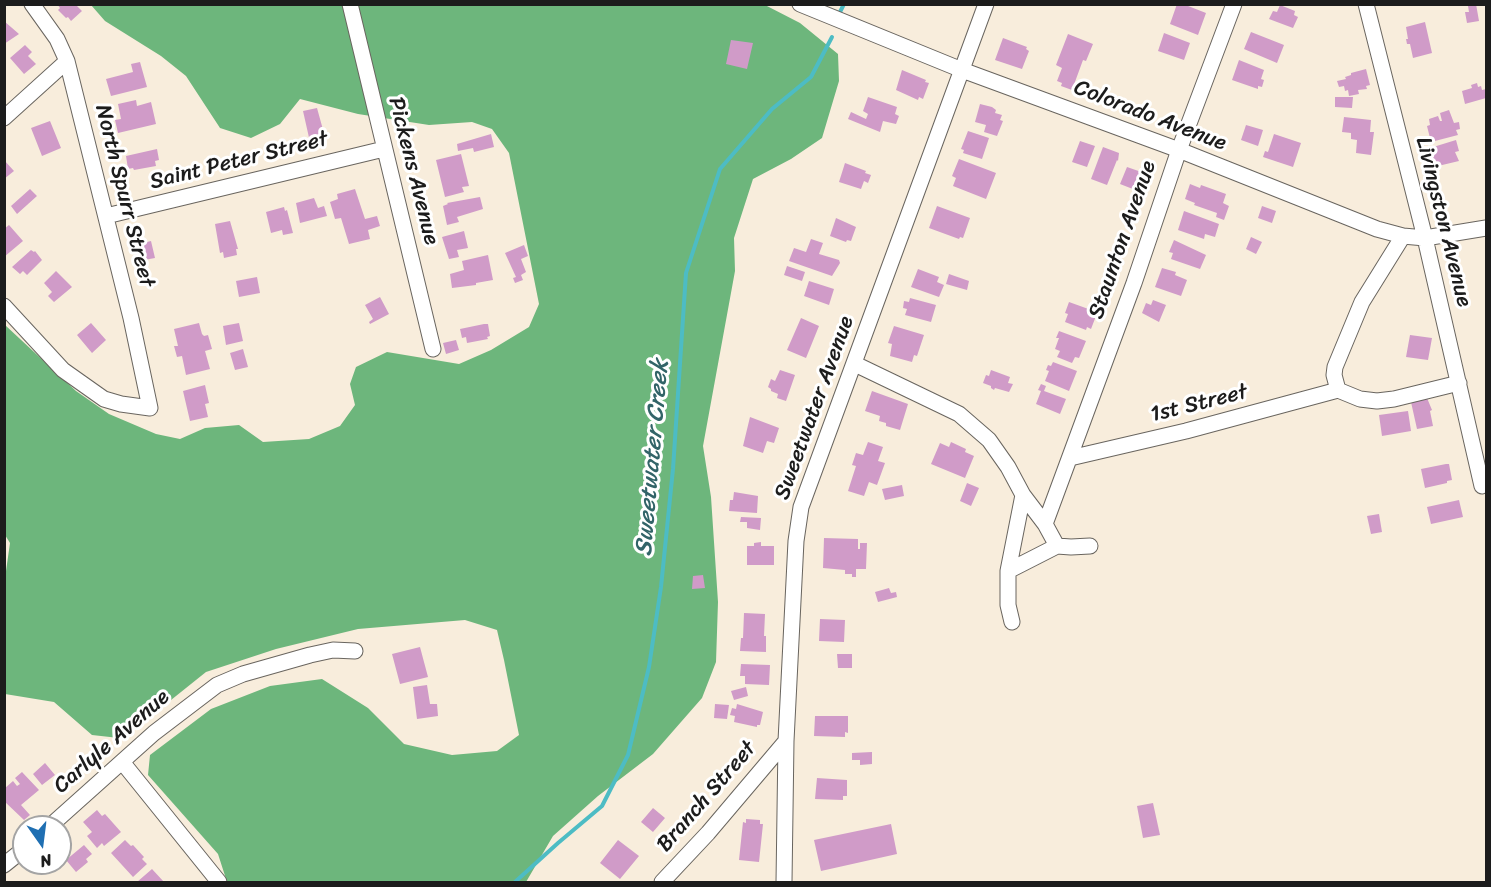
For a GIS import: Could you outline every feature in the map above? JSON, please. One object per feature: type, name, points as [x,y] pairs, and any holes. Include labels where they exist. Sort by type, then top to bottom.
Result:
[{"type":"street","name":"North Spurr Street","points":[[4,306],[63,370],[104,399],[121,405],[150,408],[68,61],[57,39],[32,4]]},
{"type":"street","name":"Pickens Avenue","points":[[350,4],[433,349]]},
{"type":"street","name":"Sweetwater Avenue","points":[[784,882],[786,741],[798,524],[806,490],[855,364],[986,4]]},
{"type":"street","name":"Staunton Avenue","points":[[1045,524],[1134,283],[1179,150],[1234,4]]},
{"type":"street","name":"Livingston Avenue","points":[[1366,4],[1425,238],[1482,486]]},
{"type":"street","name":"Colorado Avenue","points":[[801,5],[962,70],[1179,150],[1377,229],[1403,236],[1425,238],[1486,228]]},
{"type":"street","points":[[4,118],[68,61]]},
{"type":"street","name":"Saint Peter Street","points":[[106,216],[384,149]]},
{"type":"street","points":[[1403,236],[1362,302],[1335,367],[1334,375],[1338,390],[1360,399],[1385,400],[1459,383]]},
{"type":"street","points":[[855,364],[959,414],[989,440],[1057,546]]},
{"type":"street","name":"1st Street","points":[[1070,458],[1186,431],[1338,390]]},
{"type":"street","points":[[1012,622],[1008,605],[1008,571],[1023,495]]},
{"type":"street","points":[[1008,571],[1057,546],[1090,546]]},
{"type":"street","name":"Carlyle Avenue","points":[[63,815],[154,733],[217,685],[243,674],[310,655],[333,650],[355,651]]},
{"type":"street","name":"Branch Street","points":[[662,882],[786,741]]},
{"type":"street","points":[[123,763],[219,882]]},
{"type":"green space","points":[[91,5],[765,5],[800,23],[838,54],[839,81],[822,138],[791,159],[753,179],[734,238],[735,271],[703,446],[711,497],[718,602],[716,662],[702,698],[653,754],[598,796],[553,836],[526,882],[227,882],[218,854],[148,775],[150,755],[211,709],[270,686],[322,679],[368,708],[404,744],[452,755],[497,751],[519,735],[497,630],[465,620],[358,629],[276,649],[206,672],[146,720],[119,738],[92,735],[54,702],[5,694],[4,573],[10,543],[5,535],[5,325],[76,391],[109,414],[156,434],[180,439],[205,428],[239,425],[263,442],[309,439],[340,426],[355,405],[350,384],[356,367],[387,352],[459,364],[491,350],[529,327],[539,304],[509,153],[492,129],[472,122],[429,125],[358,114],[300,99],[280,124],[251,138],[220,128],[186,76],[161,56],[105,21]]},
{"type":"building","points":[[57,4],[79,4],[77,6],[82,11],[71,21],[58,10],[60,8]]},
{"type":"building","points":[[1177,4],[1206,13],[1198,35],[1170,24]]},
{"type":"building","points":[[1476,4],[1479,21],[1467,23],[1465,12],[1469,12],[1468,6]]},
{"type":"building","points":[[1280,5],[1295,11],[1294,15],[1298,17],[1293,28],[1269,19],[1273,11],[1277,12]]},
{"type":"building","points":[[4,21],[19,34],[4,44]]},
{"type":"building","points":[[1425,22],[1432,53],[1413,58],[1410,44],[1407,44],[1406,27]]},
{"type":"building","points":[[1251,32],[1284,45],[1277,63],[1244,49]]},
{"type":"building","points":[[1164,33],[1190,43],[1184,60],[1158,51]]},
{"type":"building","points":[[1068,34],[1093,44],[1086,61],[1083,60],[1072,90],[1061,86],[1062,83],[1057,81],[1062,68],[1056,65]]},
{"type":"building","points":[[1003,38],[1027,47],[1029,51],[1022,69],[995,60]]},
{"type":"building","points":[[731,40],[753,43],[747,69],[726,64]]},
{"type":"building","points":[[25,45],[32,52],[28,56],[36,64],[24,74],[10,58]]},
{"type":"building","points":[[1239,60],[1264,70],[1261,79],[1264,80],[1262,87],[1258,86],[1258,89],[1232,80]]},
{"type":"building","points":[[140,62],[147,87],[111,96],[106,79],[133,72],[131,64]]},
{"type":"building","points":[[1366,69],[1370,85],[1366,86],[1367,89],[1358,90],[1359,94],[1349,96],[1344,86],[1339,87],[1337,81],[1346,79],[1345,77],[1351,73]]},
{"type":"building","points":[[902,70],[929,83],[923,99],[919,97],[918,100],[896,90]]},
{"type":"building","points":[[1477,83],[1482,90],[1486,89],[1486,98],[1465,104],[1462,91],[1472,88],[1471,85]]},
{"type":"building","points":[[868,97],[897,107],[895,114],[899,116],[896,124],[883,121],[880,132],[848,119],[851,112],[866,119],[868,114],[863,111]]},
{"type":"building","points":[[1335,97],[1353,97],[1352,108],[1335,107]]},
{"type":"building","points":[[136,100],[137,106],[151,102],[156,124],[118,133],[115,120],[121,119],[118,104]]},
{"type":"building","points":[[980,104],[992,107],[996,110],[995,113],[1002,115],[1000,120],[1003,121],[997,136],[984,132],[986,125],[975,122]]},
{"type":"building","points":[[317,108],[325,141],[313,144],[312,141],[310,142],[303,111]]},
{"type":"building","points":[[1449,110],[1454,123],[1459,122],[1460,129],[1456,130],[1458,135],[1431,142],[1427,126],[1430,125],[1429,119],[1438,116],[1442,121],[1440,113]]},
{"type":"building","points":[[1344,117],[1371,120],[1370,132],[1374,132],[1371,155],[1356,153],[1357,140],[1351,139],[1351,133],[1342,132]]},
{"type":"building","points":[[50,121],[61,148],[42,156],[31,128]]},
{"type":"building","points":[[1246,125],[1263,130],[1258,146],[1241,140]]},
{"type":"building","points":[[968,131],[989,138],[982,159],[963,153],[964,150],[961,149]]},
{"type":"building","points":[[491,134],[494,147],[474,152],[473,148],[458,151],[457,144]]},
{"type":"building","points":[[1274,134],[1301,143],[1293,167],[1263,157],[1265,151],[1268,152]]},
{"type":"building","points":[[1456,140],[1459,151],[1455,152],[1459,161],[1435,165],[1430,148]]},
{"type":"building","points":[[1080,141],[1095,146],[1087,167],[1072,162]]},
{"type":"building","points":[[1103,147],[1119,153],[1118,161],[1107,185],[1091,179]]},
{"type":"building","points":[[157,149],[159,160],[155,161],[156,166],[128,169],[126,156]]},
{"type":"building","points":[[461,154],[469,186],[462,187],[464,192],[445,197],[436,160]]},
{"type":"building","points":[[959,159],[996,173],[986,199],[953,186],[956,178],[952,176]]},
{"type":"building","points":[[4,160],[14,171],[4,179]]},
{"type":"building","points":[[845,163],[871,175],[868,183],[864,181],[861,189],[839,182]]},
{"type":"building","points":[[1127,167],[1150,175],[1143,193],[1120,184]]},
{"type":"building","points":[[1190,184],[1200,188],[1201,185],[1226,194],[1223,203],[1229,206],[1224,220],[1216,217],[1217,213],[1194,205],[1195,203],[1185,199]]},
{"type":"building","points":[[30,189],[37,196],[17,214],[11,206]]},
{"type":"building","points":[[355,189],[365,219],[377,216],[380,226],[368,230],[370,239],[349,244],[341,218],[335,219],[330,202],[338,199],[337,194]]},
{"type":"building","points":[[480,197],[483,209],[457,217],[459,222],[447,225],[443,206],[447,203]]},
{"type":"building","points":[[314,198],[318,208],[324,206],[327,216],[300,223],[296,203]]},
{"type":"building","points":[[937,206],[970,218],[963,238],[959,239],[929,228]]},
{"type":"building","points":[[1262,206],[1276,211],[1272,223],[1258,218]]},
{"type":"building","points":[[284,207],[285,211],[287,210],[293,233],[283,235],[282,230],[271,233],[266,212]]},
{"type":"building","points":[[1184,211],[1219,224],[1215,237],[1205,234],[1204,239],[1178,230]]},
{"type":"building","points":[[836,218],[856,227],[851,241],[846,242],[830,236]]},
{"type":"building","points":[[230,221],[238,249],[236,249],[237,255],[224,258],[223,252],[220,253],[215,224]]},
{"type":"building","points":[[9,225],[23,241],[4,257],[4,229]]},
{"type":"building","points":[[464,231],[468,248],[457,250],[459,257],[449,259],[442,237]]},
{"type":"building","points":[[1251,237],[1262,242],[1256,254],[1246,249]]},
{"type":"building","points":[[142,239],[143,243],[151,241],[155,258],[144,260],[145,264],[138,266],[134,245],[136,245],[135,241]]},
{"type":"building","points":[[811,239],[823,243],[819,254],[839,260],[840,263],[832,276],[789,261],[794,248],[806,252]]},
{"type":"building","points":[[1174,240],[1206,255],[1200,269],[1171,259],[1173,253],[1169,252]]},
{"type":"building","points":[[524,245],[528,256],[521,259],[526,272],[521,275],[523,280],[515,283],[513,278],[516,277],[505,253]]},
{"type":"building","points":[[31,250],[35,251],[42,260],[27,275],[23,271],[20,274],[12,267]]},
{"type":"building","points":[[488,255],[493,280],[452,288],[450,274],[464,270],[462,261]]},
{"type":"building","points":[[787,266],[805,272],[802,281],[784,275]]},
{"type":"building","points":[[1162,268],[1176,272],[1175,275],[1187,280],[1181,296],[1155,287]]},
{"type":"building","points":[[918,269],[939,277],[937,282],[944,285],[939,297],[911,287]]},
{"type":"building","points":[[56,271],[72,287],[54,302],[48,296],[52,292],[44,283]]},
{"type":"building","points":[[949,274],[969,281],[967,290],[946,284]]},
{"type":"building","points":[[257,277],[260,293],[239,297],[236,281]]},
{"type":"building","points":[[809,281],[834,289],[829,305],[804,296]]},
{"type":"building","points":[[380,297],[389,314],[370,324],[369,322],[373,319],[365,305]]},
{"type":"building","points":[[910,298],[936,305],[931,322],[905,315],[907,309],[903,308],[904,301],[909,302]]},
{"type":"building","points":[[1153,300],[1166,305],[1159,322],[1142,313],[1146,303],[1151,305]]},
{"type":"building","points":[[1069,302],[1094,311],[1092,315],[1096,316],[1091,329],[1087,327],[1086,330],[1065,322]]},
{"type":"building","points":[[801,318],[819,326],[806,358],[787,350]]},
{"type":"building","points":[[91,323],[106,340],[92,353],[77,335]]},
{"type":"building","points":[[199,323],[202,334],[208,335],[212,349],[205,351],[210,369],[186,375],[182,356],[177,357],[174,346],[178,346],[174,329]]},
{"type":"building","points":[[239,323],[243,341],[226,345],[223,326]]},
{"type":"building","points":[[488,324],[490,336],[487,337],[488,339],[467,343],[466,337],[462,338],[460,329]]},
{"type":"building","points":[[894,326],[924,335],[917,356],[914,355],[912,362],[890,356],[892,344],[888,343]]},
{"type":"building","points":[[1059,331],[1086,341],[1079,358],[1075,357],[1072,363],[1057,357],[1060,351],[1055,349]]},
{"type":"building","points":[[1410,335],[1432,338],[1428,360],[1406,357]]},
{"type":"building","points":[[456,340],[459,350],[446,354],[443,343]]},
{"type":"building","points":[[243,349],[248,367],[235,370],[230,353]]},
{"type":"building","points":[[1053,362],[1077,371],[1069,391],[1045,381],[1049,371],[1046,370],[1048,365],[1051,366]]},
{"type":"building","points":[[780,370],[795,375],[786,401],[777,398],[778,394],[768,387],[771,379],[775,381]]},
{"type":"building","points":[[991,370],[1010,377],[1008,383],[1013,384],[1009,392],[995,388],[994,390],[983,383]]},
{"type":"building","points":[[1041,384],[1046,386],[1044,391],[1066,399],[1060,414],[1036,404]]},
{"type":"building","points":[[205,385],[209,403],[205,404],[208,417],[190,421],[183,391]]},
{"type":"building","points":[[872,391],[908,404],[900,430],[886,426],[886,423],[879,421],[880,416],[865,411]]},
{"type":"building","points":[[1427,398],[1432,410],[1430,411],[1433,426],[1417,429],[1411,402]]},
{"type":"building","points":[[1408,411],[1411,431],[1382,436],[1379,415]]},
{"type":"building","points":[[750,417],[779,428],[774,443],[767,441],[763,453],[743,446]]},
{"type":"building","points":[[868,442],[883,447],[878,461],[885,463],[877,485],[869,482],[864,496],[848,491],[856,466],[852,465],[856,453],[863,455]]},
{"type":"building","points":[[951,442],[966,449],[965,452],[974,456],[965,478],[931,464],[940,443],[949,447]]},
{"type":"building","points":[[1449,464],[1452,480],[1425,488],[1421,469]]},
{"type":"building","points":[[967,483],[979,488],[971,506],[960,501]]},
{"type":"building","points":[[902,485],[904,496],[885,500],[882,489]]},
{"type":"building","points":[[734,492],[758,496],[757,513],[729,511],[730,500],[733,500]]},
{"type":"building","points":[[1459,500],[1463,517],[1431,524],[1427,507]]},
{"type":"building","points":[[1379,514],[1382,532],[1371,534],[1367,516]]},
{"type":"building","points":[[741,517],[761,518],[760,530],[747,528],[747,522],[740,522]]},
{"type":"building","points":[[824,538],[858,539],[858,549],[860,549],[860,543],[867,543],[866,569],[856,569],[856,577],[852,577],[852,574],[845,574],[845,570],[823,568]]},
{"type":"building","points":[[761,542],[761,546],[774,546],[774,565],[747,565],[747,546],[754,546],[754,543]]},
{"type":"building","points":[[703,575],[705,588],[692,589],[693,576]]},
{"type":"building","points":[[889,588],[891,593],[896,592],[897,597],[878,602],[875,592]]},
{"type":"building","points":[[744,613],[765,614],[766,652],[740,651]]},
{"type":"building","points":[[820,619],[845,620],[844,642],[819,641]]},
{"type":"building","points":[[420,647],[428,677],[400,684],[392,654]]},
{"type":"building","points":[[837,654],[852,654],[852,668],[838,668]]},
{"type":"building","points":[[741,664],[770,665],[769,685],[745,684],[745,676],[740,676]]},
{"type":"building","points":[[427,685],[430,704],[437,704],[438,716],[417,719],[413,687]]},
{"type":"building","points":[[746,687],[748,696],[734,700],[731,691]]},
{"type":"building","points":[[715,704],[729,705],[727,719],[714,718]]},
{"type":"building","points":[[737,704],[763,712],[760,725],[757,727],[734,722],[735,716],[730,715],[732,708],[736,709]]},
{"type":"building","points":[[815,716],[848,716],[848,733],[845,732],[845,737],[814,736]]},
{"type":"building","points":[[872,752],[872,764],[860,765],[860,760],[852,760],[852,753]]},
{"type":"building","points":[[45,763],[55,775],[42,785],[33,774]]},
{"type":"building","points":[[22,772],[39,790],[21,805],[30,815],[19,815],[4,801],[6,796],[4,789],[13,781],[17,786],[20,784],[15,778]]},
{"type":"building","points":[[817,778],[847,780],[847,796],[843,796],[843,800],[815,799]]},
{"type":"building","points":[[1153,803],[1160,835],[1143,838],[1137,806]]},
{"type":"building","points":[[653,808],[665,818],[653,832],[641,822]]},
{"type":"building","points":[[97,810],[102,816],[105,814],[121,832],[104,846],[102,843],[97,848],[87,836],[92,832],[83,822]]},
{"type":"building","points":[[746,819],[760,820],[760,824],[763,824],[759,862],[739,860],[743,822],[746,823]]},
{"type":"building","points":[[891,824],[897,854],[821,871],[814,840]]},
{"type":"building","points":[[125,840],[144,857],[142,859],[147,864],[133,877],[111,853]]},
{"type":"building","points":[[618,840],[639,856],[620,879],[600,863]]},
{"type":"building","points":[[84,845],[92,854],[86,859],[88,862],[76,872],[72,867],[72,855]]},
{"type":"building","points":[[152,869],[164,882],[137,882]]},
{"type":"waterway","name":"Sweetwater Creek","points":[[840,12],[844,4]]},
{"type":"waterway","name":"Sweetwater Creek","points":[[515,882],[602,806],[628,755],[649,667],[661,587],[673,469],[686,273],[720,169],[772,109],[811,77],[832,37]]}]
